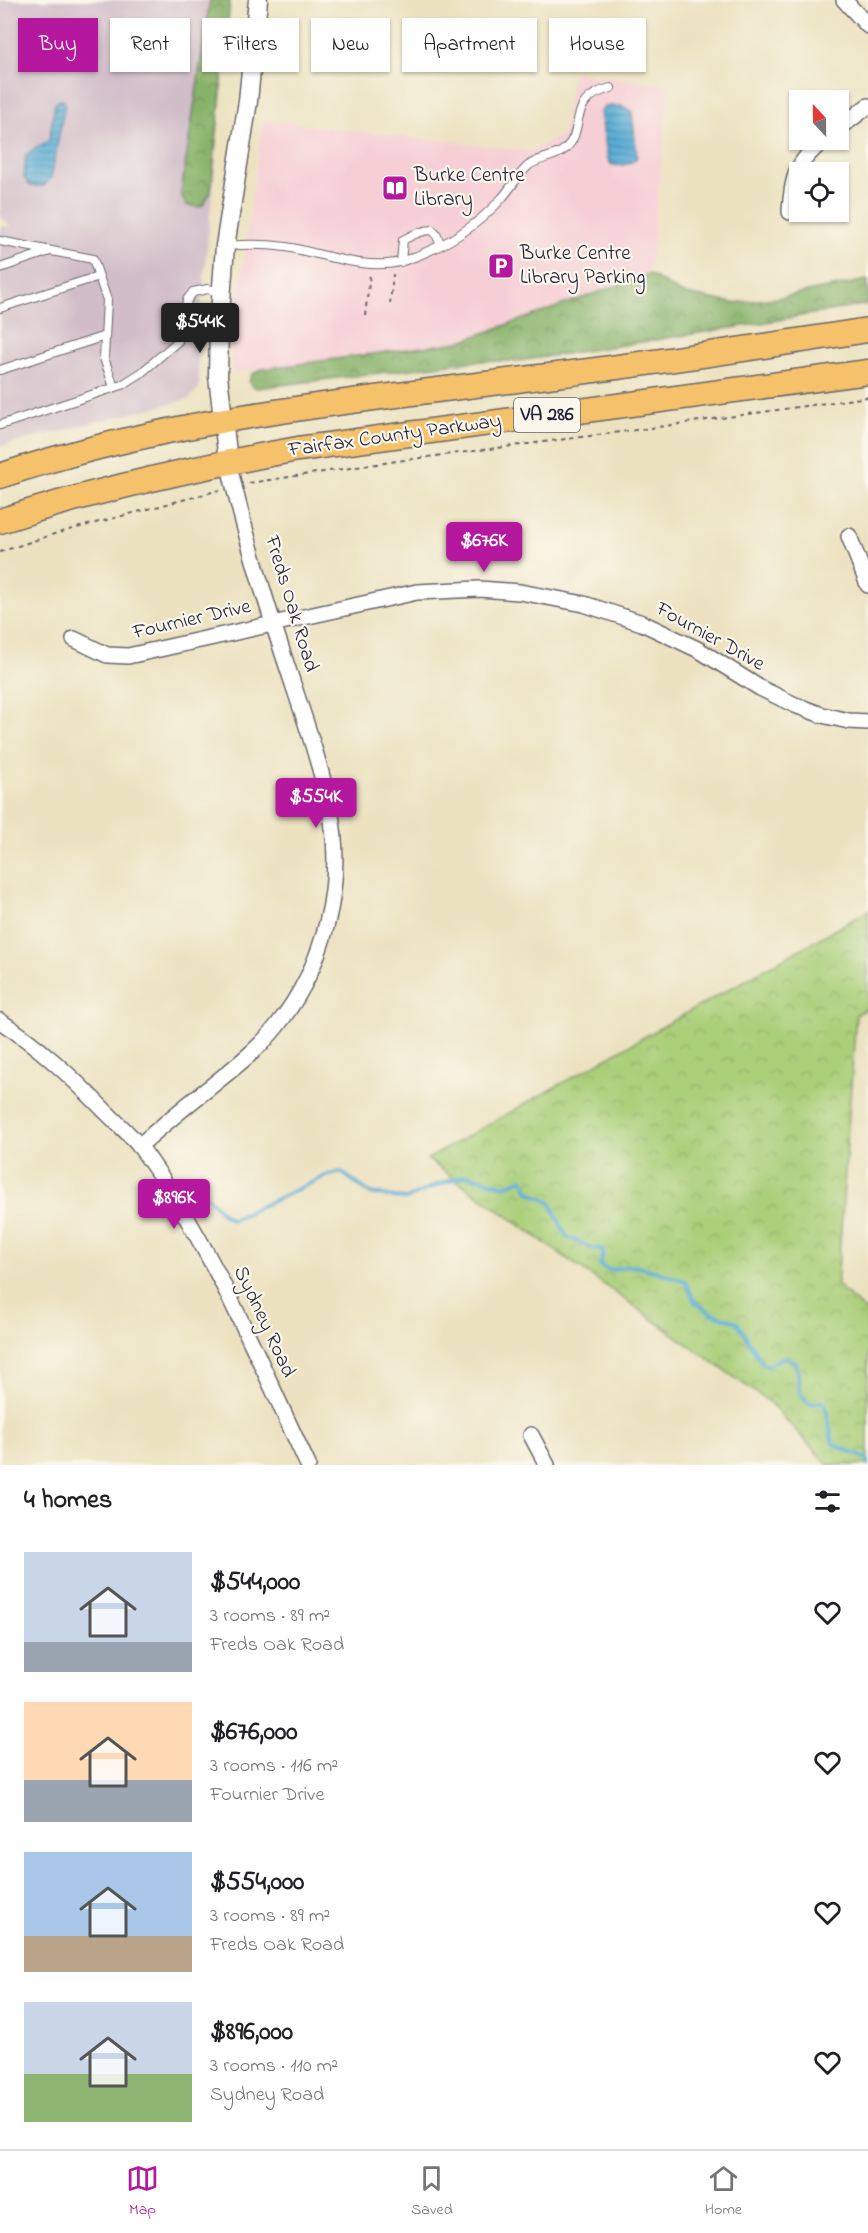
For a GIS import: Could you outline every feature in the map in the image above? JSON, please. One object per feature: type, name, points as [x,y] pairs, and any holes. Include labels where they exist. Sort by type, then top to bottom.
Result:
[{"type":"highway","name":"Fairfax County Parkway","points":[[0,476],[108,443],[222,419],[417,391],[538,378],[709,355],[868,330]]},
{"type":"highway","name":"Fairfax County Parkway","points":[[0,521],[127,484],[228,461],[310,447],[868,372]]},
{"type":"street","name":"Freds Oak Road","points":[[140,1146],[174,1115],[249,1056],[277,1027],[309,972],[328,921],[335,864],[330,806],[315,750],[255,568],[233,487],[222,419],[218,359],[225,246],[248,100],[258,0]]},
{"type":"street","points":[[844,0],[868,26]]},
{"type":"street","points":[[849,121],[868,106]]},
{"type":"street","points":[[801,162],[813,150]]},
{"type":"street","points":[[849,536],[868,585]]},
{"type":"street","name":"Fournier Drive","points":[[74,639],[107,655],[128,656],[250,627],[417,592],[479,589],[556,598],[584,604],[642,623],[699,650],[760,688],[795,705],[849,721],[868,722]]},
{"type":"street","name":"Sydney Road","points":[[0,1021],[27,1039],[64,1070],[140,1146],[174,1197],[213,1263],[308,1465]]},
{"type":"street","points":[[531,1435],[547,1465]]},
{"type":"lane","points":[[225,246],[254,243],[350,261],[382,264],[401,262],[441,245],[482,221],[530,164],[559,154],[568,147],[577,119],[588,98],[599,91],[611,88]]},
{"type":"lane","points":[[401,262],[403,240],[410,236],[432,230],[441,245]]},
{"type":"lane","points":[[0,241],[93,258],[107,300],[104,358],[114,387]]},
{"type":"lane","points":[[0,268],[51,251]]},
{"type":"lane","points":[[0,308],[99,276]]},
{"type":"lane","points":[[0,425],[114,387],[141,373],[178,341],[187,300],[193,292],[208,289],[221,293]]},
{"type":"lane","points":[[0,370],[105,336]]},
{"type":"path","points":[[390,304],[393,270]]},
{"type":"path","points":[[365,316],[370,273]]},
{"type":"path","points":[[0,552],[54,534],[233,487],[290,476],[868,397]]},
{"type":"shaded area","points":[[0,0],[231,0],[229,18],[202,18],[202,72],[224,72],[198,340],[199,388],[189,399],[0,446],[0,226],[11,227],[0,215]]},
{"type":"shaded area","points":[[573,72],[670,86],[649,274],[459,342],[234,373],[230,355],[263,120],[530,151],[563,135]]},
{"type":"green space","points":[[210,0],[230,0],[228,18],[207,18]]},
{"type":"green space","points":[[202,54],[202,72],[223,72],[211,192],[203,205],[198,207],[186,205],[181,194]]},
{"type":"green space","points":[[649,274],[681,293],[733,303],[777,298],[868,280],[868,304],[519,361],[476,361],[257,388],[249,382],[252,374],[262,369],[459,342]]},
{"type":"green space","points":[[868,911],[868,1008],[856,1015],[837,1285],[868,1313],[868,1465],[828,1465],[769,1402],[427,1159]]},
{"type":"water","points":[[63,100],[65,104],[51,178],[44,186],[30,186],[24,177],[26,155],[49,141],[55,104]]},
{"type":"water","points":[[623,106],[632,112],[637,157],[625,165],[611,164],[608,159],[600,113],[604,107]]},
{"type":"waterway","points":[[202,1191],[224,1215],[232,1220],[326,1176],[341,1172],[370,1193],[406,1199],[467,1175],[505,1186],[523,1179],[529,1192],[550,1202],[566,1236],[591,1248],[602,1249],[600,1265],[604,1268],[611,1270],[636,1266],[685,1281],[695,1302],[711,1313],[737,1322],[762,1363],[767,1366],[784,1357],[792,1361],[798,1371],[798,1384],[803,1397],[810,1404],[820,1402],[825,1404],[833,1444],[867,1459],[868,1462]]},
{"type":"place","name":"Burke Centre Library","points":[[395,188]]},
{"type":"place","name":"Burke Centre Library Parking","points":[[501,266]]}]
